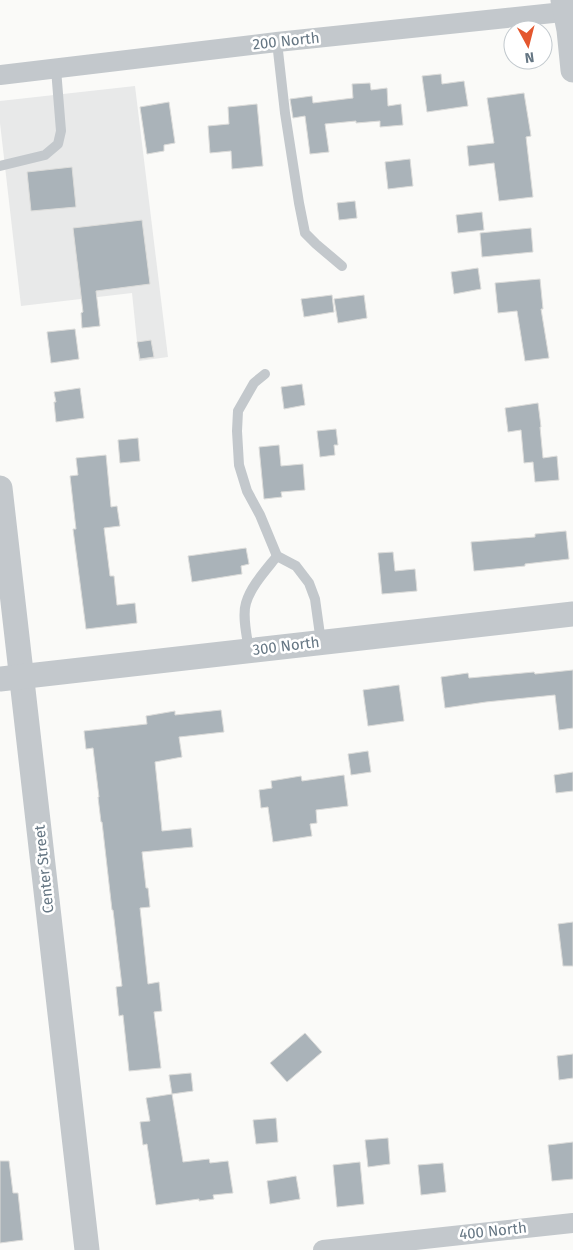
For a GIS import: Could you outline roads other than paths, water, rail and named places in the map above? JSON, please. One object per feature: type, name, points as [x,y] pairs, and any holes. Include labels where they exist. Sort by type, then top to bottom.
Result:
[{"type":"street","name":"200 North","points":[[0,75],[567,8]]},
{"type":"street","points":[[567,8],[573,70]]},
{"type":"street","name":"Center Street","points":[[0,488],[11,678],[87,1250]]},
{"type":"street","name":"300 North","points":[[11,678],[573,614]]},
{"type":"street","name":"400 North","points":[[323,1250],[573,1223]]},
{"type":"lane","points":[[277,42],[287,122],[305,233],[342,266]]},
{"type":"lane","points":[[0,166],[45,155],[58,144],[61,131],[56,69]]},
{"type":"lane","points":[[265,374],[254,383],[238,412],[239,465],[247,491],[260,515],[277,556],[296,566],[309,584],[315,600],[321,642]]},
{"type":"lane","points":[[249,651],[245,614],[246,603],[253,589],[277,556]]}]
